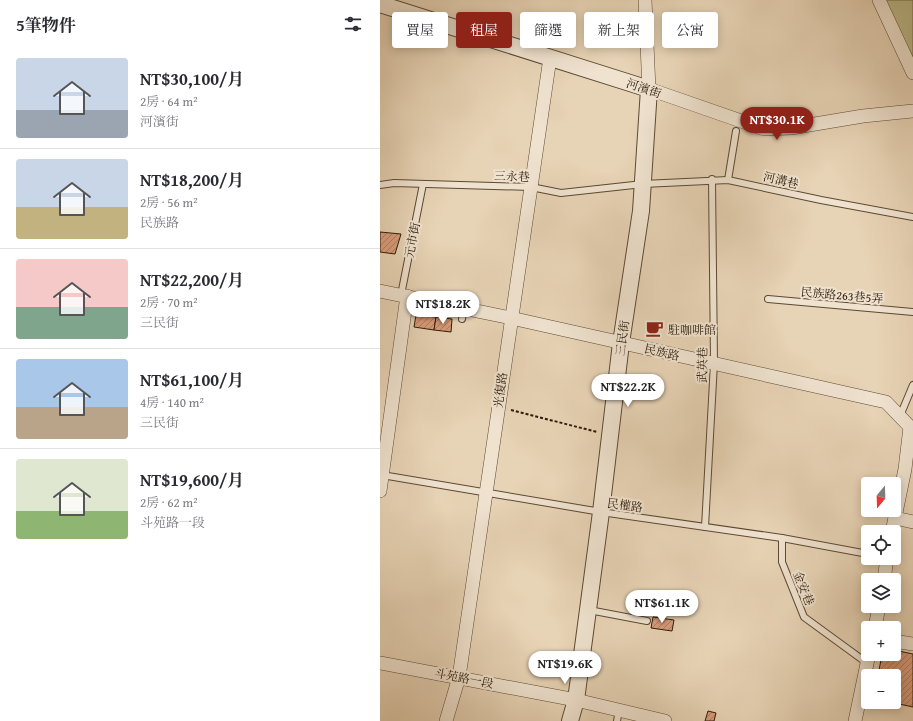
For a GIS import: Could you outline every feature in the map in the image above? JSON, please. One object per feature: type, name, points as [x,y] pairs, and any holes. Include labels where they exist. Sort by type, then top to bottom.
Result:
[{"type":"street","name":"三民街","points":[[570,721],[576,700],[601,512],[621,343],[641,211],[649,89],[645,0]]},
{"type":"street","points":[[879,0],[913,73]]},
{"type":"street","name":"河濱街","points":[[380,4],[649,89],[764,129],[792,128],[864,116],[913,111]]},
{"type":"street","name":"光復路","points":[[446,721],[459,677],[550,58]]},
{"type":"street","name":"民族路","points":[[380,291],[404,295],[463,314],[511,318],[886,402],[910,427],[895,518]]},
{"type":"street","name":"元市街","points":[[380,491],[404,295]]},
{"type":"street","points":[[894,525],[895,518],[913,522]]},
{"type":"street","points":[[901,642],[913,644]]},
{"type":"street","points":[[855,721],[867,661]]},
{"type":"street","name":"斗苑路一段","points":[[380,663],[576,700],[618,716],[665,721]]},
{"type":"lane","points":[[728,180],[736,131]]},
{"type":"lane","name":"河溝巷","points":[[642,184],[712,179],[728,180],[821,200],[913,217]]},
{"type":"lane","name":"武英巷","points":[[705,527],[714,363],[712,179]]},
{"type":"lane","name":"三永巷","points":[[380,185],[422,184],[531,187],[561,193],[642,184]]},
{"type":"lane","name":"元市街","points":[[404,295],[422,184]]},
{"type":"lane","name":"民族路263巷5弄","points":[[768,299],[913,312]]},
{"type":"lane","points":[[900,416],[913,385]]},
{"type":"lane","name":"民權路","points":[[381,475],[601,512],[782,538],[861,553]]},
{"type":"lane","name":"金安巷","points":[[782,538],[782,562],[804,617],[861,654]]},
{"type":"lane","points":[[588,610],[647,621]]},
{"type":"path","points":[[498,406],[610,436]]},
{"type":"green space","points":[[884,0],[913,0],[913,57]]},
{"type":"building","points":[[380,232],[401,234],[395,254],[380,252]]},
{"type":"building","points":[[416,315],[436,317],[434,330],[414,327]]},
{"type":"building","points":[[436,317],[452,319],[451,332],[434,330]]},
{"type":"building","points":[[653,617],[674,620],[672,631],[651,628]]},
{"type":"building","points":[[901,651],[913,654],[913,707],[901,704],[901,669],[879,669],[881,661],[901,661]]},
{"type":"building","points":[[708,711],[716,713],[714,721],[705,721]]},
{"type":"place","name":"駐咖啡館","points":[[655,329]]}]
